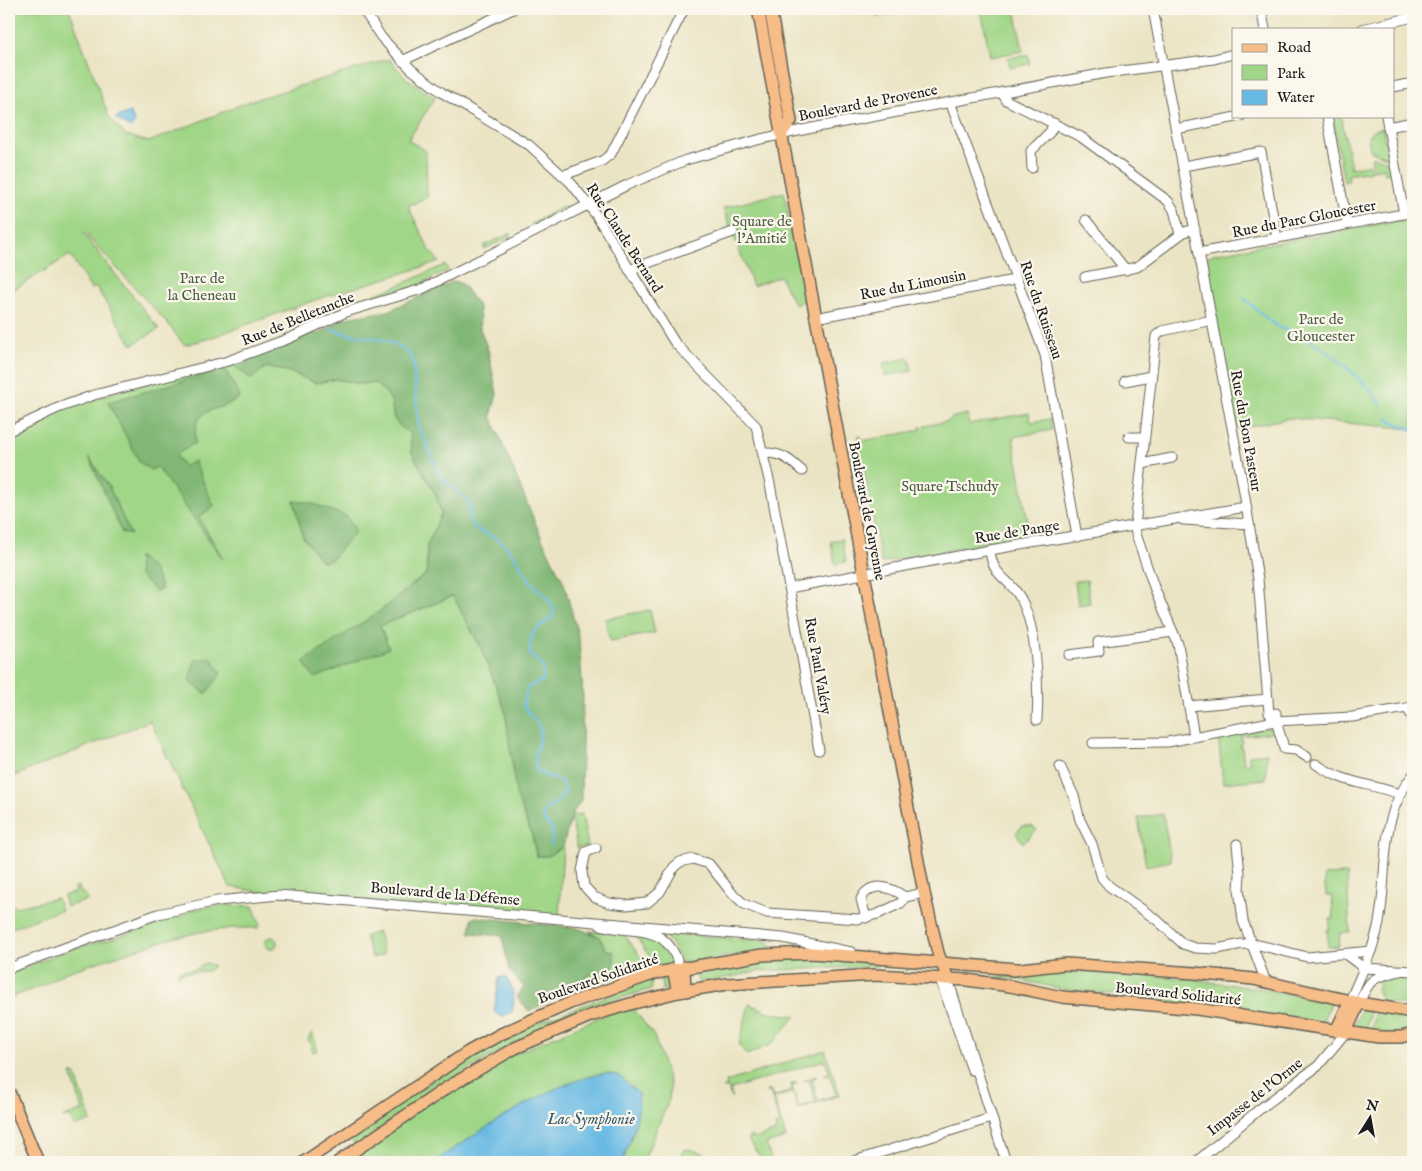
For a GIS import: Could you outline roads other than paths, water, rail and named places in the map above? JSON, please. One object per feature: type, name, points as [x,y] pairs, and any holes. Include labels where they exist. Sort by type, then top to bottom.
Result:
[{"type":"main road","name":"Boulevard de Guyenne","points":[[764,10],[781,134],[924,893],[941,971]]},
{"type":"main road","name":"Boulevard Solidarité","points":[[304,1162],[468,1052],[501,1034],[570,1003],[656,973],[679,968],[788,954],[878,958],[1062,997],[1197,1009],[1388,1038],[1413,1034]]},
{"type":"main road","name":"Boulevard Solidarité","points":[[337,1162],[448,1087],[515,1048],[590,1016],[705,987],[752,982],[1088,964],[1195,973],[1266,982],[1354,1002],[1413,1012]]},
{"type":"main road","points":[[679,968],[682,992]]},
{"type":"main road","points":[[1341,1031],[1354,1002]]},
{"type":"main road","points":[[9,1092],[38,1162]]},
{"type":"main road","points":[[327,1147],[337,1162]]},
{"type":"street","name":"Rue Claude Bernard","points":[[363,9],[381,37],[402,62],[441,92],[528,145],[564,175],[588,204],[675,343],[756,426],[789,588]]},
{"type":"street","points":[[402,62],[512,9]]},
{"type":"street","points":[[564,175],[606,159],[611,154],[684,9]]},
{"type":"street","name":"Rue du Bon Pasteur","points":[[1153,9],[1249,524],[1258,579],[1268,701]]},
{"type":"street","points":[[1261,9],[1265,28]]},
{"type":"street","points":[[1366,28],[1409,18],[1402,9]]},
{"type":"street","points":[[1388,28],[1413,23]]},
{"type":"street","name":"Boulevard de Provence","points":[[588,204],[686,160],[781,134],[1106,73],[1214,59],[1232,54]]},
{"type":"street","points":[[1394,87],[1413,83]]},
{"type":"street","points":[[1002,92],[1006,100],[1054,123],[1102,150],[1168,201],[1174,210],[1180,234]]},
{"type":"street","name":"Rue du Ruisseau","points":[[950,102],[1045,355],[1077,536]]},
{"type":"street","points":[[1176,129],[1232,118]]},
{"type":"street","points":[[1327,118],[1347,224]]},
{"type":"street","points":[[1386,118],[1404,214]]},
{"type":"street","points":[[1388,127],[1413,122]]},
{"type":"street","points":[[1032,168],[1031,151],[1050,132],[1054,123]]},
{"type":"street","points":[[1183,166],[1261,152],[1277,238]]},
{"type":"street","name":"Rue de Belletanche","points":[[9,431],[58,408],[94,395],[228,361],[290,338],[346,312],[422,289],[588,204]]},
{"type":"street","name":"Rue du Parc Gloucester","points":[[1199,253],[1413,212]]},
{"type":"street","points":[[1086,220],[1126,270]]},
{"type":"street","points":[[1085,277],[1126,270],[1142,265],[1180,234],[1194,228]]},
{"type":"street","points":[[629,270],[733,232]]},
{"type":"street","name":"Rue du Limousin","points":[[815,318],[1009,281],[1016,278]]},
{"type":"street","points":[[1194,736],[1178,644],[1154,587],[1135,526],[1156,339],[1160,332],[1212,320]]},
{"type":"street","points":[[1125,381],[1152,376]]},
{"type":"street","points":[[1129,437],[1144,437]]},
{"type":"street","points":[[763,453],[774,452],[786,456],[802,471]]},
{"type":"street","points":[[1142,464],[1172,458]]},
{"type":"street","name":"Rue de Pange","points":[[864,574],[990,550],[1246,507]]},
{"type":"street","name":"Rue de Pange","points":[[1175,519],[1249,524]]},
{"type":"street","points":[[990,550],[994,570],[1008,582],[1021,599],[1026,610],[1037,673],[1037,720]]},
{"type":"street","points":[[789,588],[864,574]]},
{"type":"street","name":"Rue Paul Valéry","points":[[789,588],[819,750]]},
{"type":"street","points":[[1069,655],[1099,651],[1098,642],[1173,632]]},
{"type":"street","points":[[1189,706],[1268,701],[1276,717],[1284,749],[1296,750],[1307,756]]},
{"type":"street","points":[[1093,743],[1168,742],[1276,717],[1304,719],[1352,718],[1410,708],[1413,718]]},
{"type":"street","points":[[1316,764],[1340,779],[1377,786],[1400,794]]},
{"type":"street","points":[[1060,766],[1074,796],[1080,820],[1092,844],[1102,878],[1110,886],[1157,920],[1183,944],[1195,948],[1217,949],[1252,944],[1307,957],[1371,951]]},
{"type":"street","points":[[1377,786],[1411,780]]},
{"type":"street","points":[[1354,1002],[1380,919],[1388,824],[1400,794],[1411,780]]},
{"type":"street","points":[[1237,844],[1240,903],[1243,921],[1266,982]]},
{"type":"street","points":[[596,848],[586,852],[582,871],[583,884],[594,897],[610,903],[626,905],[647,903],[660,892],[674,867],[680,862],[693,859],[708,864],[731,892],[744,904],[767,913],[798,914],[850,920],[866,918],[893,907],[905,898],[924,893]]},
{"type":"street","points":[[866,918],[861,899],[864,892],[873,887],[883,887],[898,892],[905,898]]},
{"type":"street","name":"Boulevard de la Défense","points":[[12,968],[158,914],[186,906],[259,897],[300,896],[783,938],[878,958]]},
{"type":"street","points":[[578,919],[616,929],[653,933],[662,937],[670,944],[679,968]]},
{"type":"street","points":[[1346,954],[1364,968],[1400,972]]},
{"type":"street","points":[[941,971],[1006,1162]]},
{"type":"street","points":[[1354,1002],[1368,983],[1377,977],[1413,971]]},
{"type":"street","name":"Impasse de l'Orme","points":[[1196,1162],[1265,1105],[1318,1066],[1329,1052],[1341,1031]]},
{"type":"street","points":[[851,1162],[991,1118]]},
{"type":"water","points":[[130,112],[135,122],[130,128],[115,118]]},
{"type":"water","points":[[504,976],[512,988],[514,1003],[512,1012],[501,1017],[494,1012],[499,978]]},
{"type":"water","name":"Lac Symphonie","points":[[606,1073],[619,1076],[638,1093],[637,1119],[623,1162],[433,1162],[516,1109],[539,1097],[561,1086]]},
{"type":"waterway","points":[[1245,299],[1276,325],[1307,338],[1330,354],[1357,377],[1381,404]]},
{"type":"waterway","points":[[332,329],[342,333],[387,341],[397,345],[413,360],[419,430],[438,471],[445,481],[464,497],[470,505],[471,522],[474,527],[503,543],[532,583],[553,606],[554,613],[552,617],[536,628],[530,642],[530,654],[543,667],[543,680],[528,687],[523,704],[540,730],[535,759],[538,772],[562,782],[566,791],[555,804],[547,808],[543,815],[544,821],[550,826],[552,831],[551,845]]},
{"type":"waterway","points":[[1387,419],[1413,430]]},
{"type":"park label","name":"Square de l'Amitié","points":[[762,230]]},
{"type":"park label","name":"Parc de la Cheneau","points":[[202,286]]},
{"type":"park label","name":"Parc de Gloucester","points":[[1321,328]]},
{"type":"park label","name":"Square Tschudy","points":[[950,486]]}]
